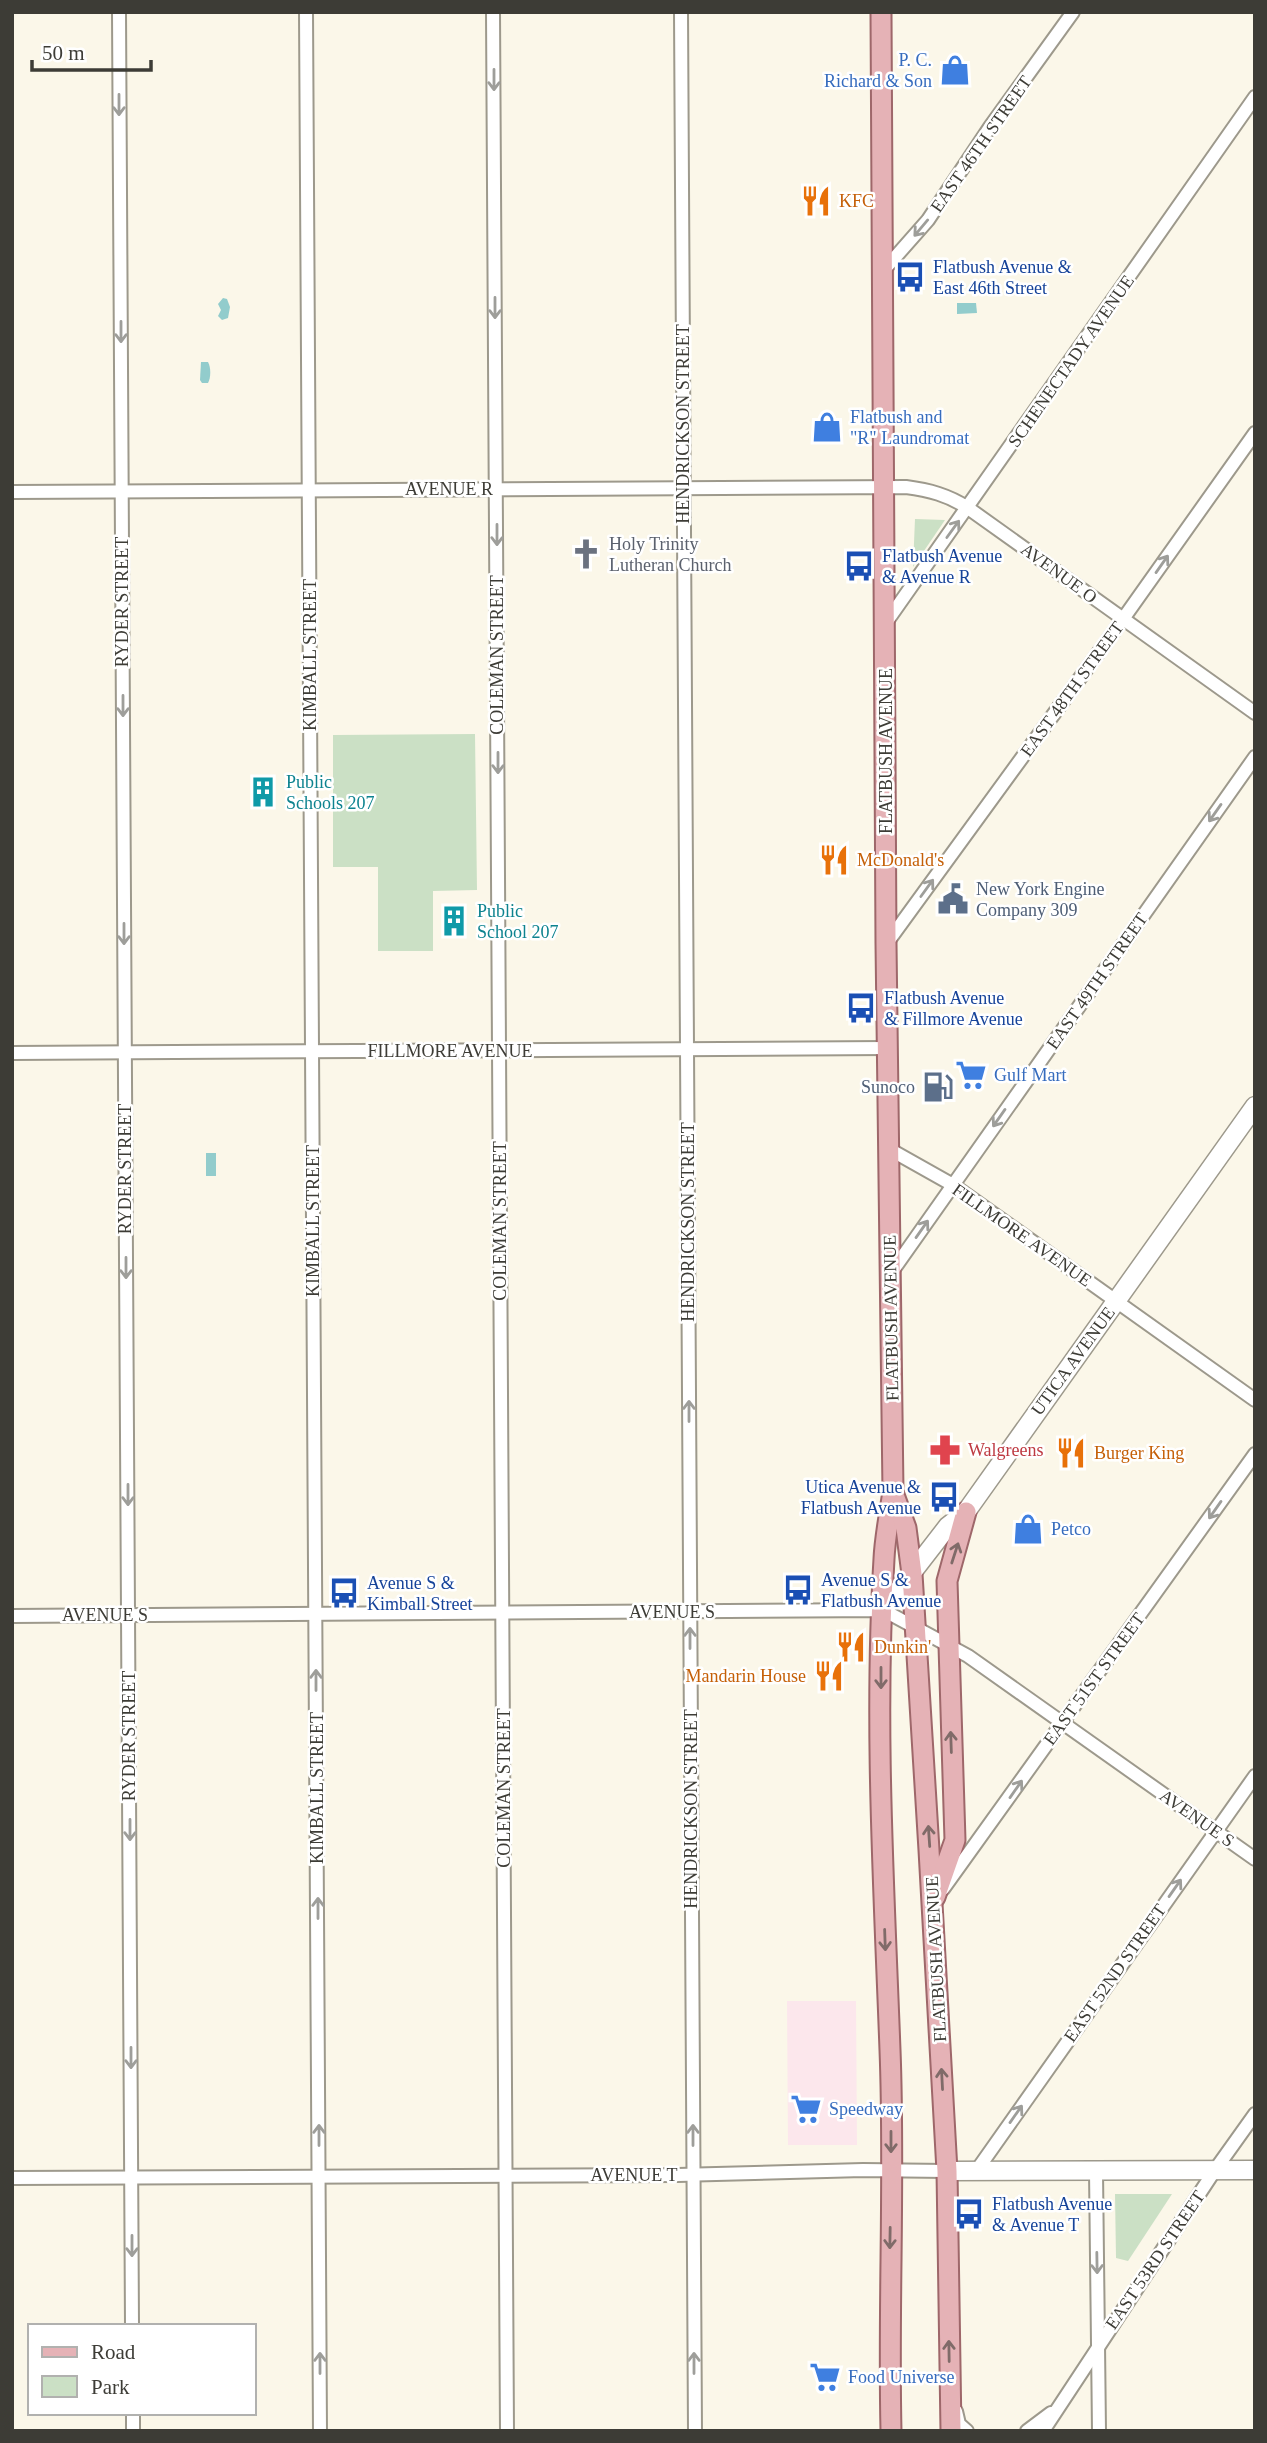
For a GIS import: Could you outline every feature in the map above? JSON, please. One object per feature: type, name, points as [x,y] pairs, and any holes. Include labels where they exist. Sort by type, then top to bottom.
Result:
[{"type":"main road","name":"FLATBUSH AVENUE","points":[[881,12],[886,943],[893,1490],[884,1556],[883,1610],[883,1882],[890,2052],[891,2431]]},
{"type":"main road","name":"UTICA AVENUE","points":[[883,1610],[948,1527],[966,1512],[1255,1105]]},
{"type":"main road","name":"FLATBUSH AVENUE","points":[[893,1490],[906,1528],[916,1627],[947,2171],[951,2431]]},
{"type":"main road","points":[[933,1904],[955,1840],[947,1581],[966,1512]]},
{"type":"main road","name":"AVENUE T","points":[[947,2171],[1255,2169]]},
{"type":"street","name":"RYDER STREET","points":[[118,12],[132,2324]]},
{"type":"street","name":"KIMBALL STREET","points":[[306,12],[320,2431]]},
{"type":"street","name":"COLEMAN STREET","points":[[493,12],[507,2431]]},
{"type":"street","name":"HENDRICKSON STREET","points":[[681,12],[695,2431]]},
{"type":"street","name":"EAST 46TH STREET","points":[[883,271],[928,220],[990,127],[1073,12]]},
{"type":"street","name":"SCHENECTADY AVENUE","points":[[885,624],[1255,97]]},
{"type":"street","name":"EAST 48TH STREET","points":[[886,943],[1255,433]]},
{"type":"street","name":"AVENUE R","points":[[12,492],[885,488]]},
{"type":"street","name":"AVENUE O","points":[[885,488],[927,489],[968,508],[1255,713]]},
{"type":"street","name":"EAST 49TH STREET","points":[[891,1273],[1255,757]]},
{"type":"street","name":"FILLMORE AVENUE","points":[[12,1053],[888,1048]]},
{"type":"street","name":"FILLMORE AVENUE","points":[[889,1149],[953,1185],[1255,1399]]},
{"type":"street","name":"EAST 51ST STREET","points":[[933,1904],[1255,1454]]},
{"type":"street","name":"AVENUE S","points":[[12,1616],[883,1610],[968,1656],[1255,1859]]},
{"type":"street","name":"EAST 52ND STREET","points":[[977,2170],[1255,1776]]},
{"type":"street","name":"EAST 53RD STREET","points":[[1043,2431],[1215,2170],[1255,2114]]},
{"type":"street","name":"AVENUE T","points":[[12,2178],[947,2171]]},
{"type":"street","points":[[1096,2171],[1100,2431]]},
{"type":"street","points":[[950,2391],[959,2424],[967,2431]]},
{"type":"street","name":"EAST 53RD STREET","points":[[1027,2431],[1057,2408]]},
{"type":"shaded area","points":[[787,2001],[856,2001],[857,2145],[788,2145]]},
{"type":"green space","points":[[915,519],[945,520],[913,567]]},
{"type":"green space","points":[[475,734],[477,890],[433,891],[433,951],[378,951],[378,867],[333,867],[333,735]]},
{"type":"green space","points":[[1115,2194],[1172,2194],[1128,2261],[1116,2258]]},
{"type":"water","points":[[223,298],[227,299],[230,307],[228,318],[222,320],[218,316],[221,310],[218,304]]},
{"type":"water","points":[[957,303],[976,303],[977,313],[957,314]]},
{"type":"water","points":[[201,362],[209,364],[208,383],[202,383],[200,380]]},
{"type":"water","points":[[206,1153],[216,1153],[216,1176],[206,1176]]},
{"type":"place","name":"P. C. Richard & Son","points":[[955,70]]},
{"type":"place","name":"KFC","points":[[816,201]]},
{"type":"place","name":"Flatbush Avenue & East 46th Street","points":[[910,277]]},
{"type":"place","name":"Flatbush and \"R\" Laundromat","points":[[827,427]]},
{"type":"place","name":"Holy Trinity Lutheran Church","points":[[586,554]]},
{"type":"place","name":"Flatbush Avenue & Avenue R","points":[[859,566]]},
{"type":"place","name":"Public Schools 207","points":[[263,792]]},
{"type":"place","name":"McDonald's","points":[[834,860]]},
{"type":"place","name":"New York Engine Company 309","points":[[953,899]]},
{"type":"place","name":"Public School 207","points":[[454,921]]},
{"type":"place","name":"Flatbush Avenue & Fillmore Avenue","points":[[861,1008]]},
{"type":"place","name":"Gulf Mart","points":[[971,1075]]},
{"type":"place","name":"Sunoco","points":[[938,1087]]},
{"type":"place","name":"Walgreens","points":[[945,1450]]},
{"type":"place","name":"Burger King","points":[[1071,1453]]},
{"type":"place","name":"Utica Avenue & Flatbush Avenue","points":[[944,1497]]},
{"type":"place","name":"Petco","points":[[1028,1529]]},
{"type":"place","name":"Avenue S & Flatbush Avenue","points":[[798,1590]]},
{"type":"place","name":"Avenue S & Kimball Street","points":[[344,1593]]},
{"type":"place","name":"Dunkin'","points":[[851,1647]]},
{"type":"place","name":"Mandarin House","points":[[829,1676]]},
{"type":"place","name":"Speedway","points":[[806,2109]]},
{"type":"place","name":"Flatbush Avenue & Avenue T","points":[[969,2214]]},
{"type":"place","name":"Food Universe","points":[[825,2377]]}]
